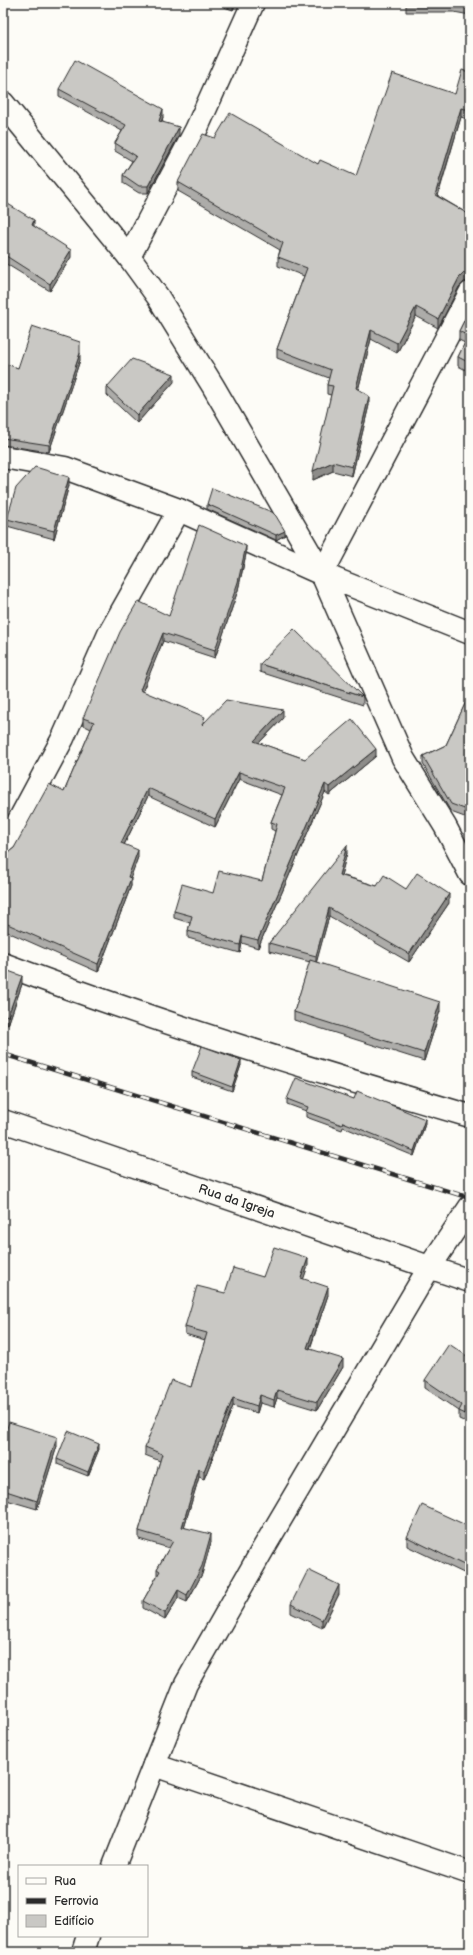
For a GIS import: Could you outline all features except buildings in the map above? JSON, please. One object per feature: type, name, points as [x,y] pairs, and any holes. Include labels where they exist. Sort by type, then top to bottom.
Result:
[{"type":"street","points":[[129,257],[196,130],[253,3]]},
{"type":"street","points":[[3,103],[129,257],[158,297],[213,386],[322,574],[403,758],[445,826],[470,874]]},
{"type":"street","points":[[322,574],[470,293]]},
{"type":"street","points":[[3,457],[65,468],[178,510],[322,574],[470,633]]},
{"type":"street","points":[[3,850],[63,738],[109,634],[178,510]]},
{"type":"street","points":[[3,964],[67,988],[318,1071],[470,1116]]},
{"type":"street","name":"Rua da Igreja","points":[[3,1120],[470,1281]]},
{"type":"street","points":[[114,1865],[186,1684],[267,1542],[429,1268],[470,1207]]},
{"type":"street","points":[[154,1765],[470,1873]]},
{"type":"street","points":[[82,1952],[88,1937]]},
{"type":"railway","points":[[3,1054],[470,1198]]}]
